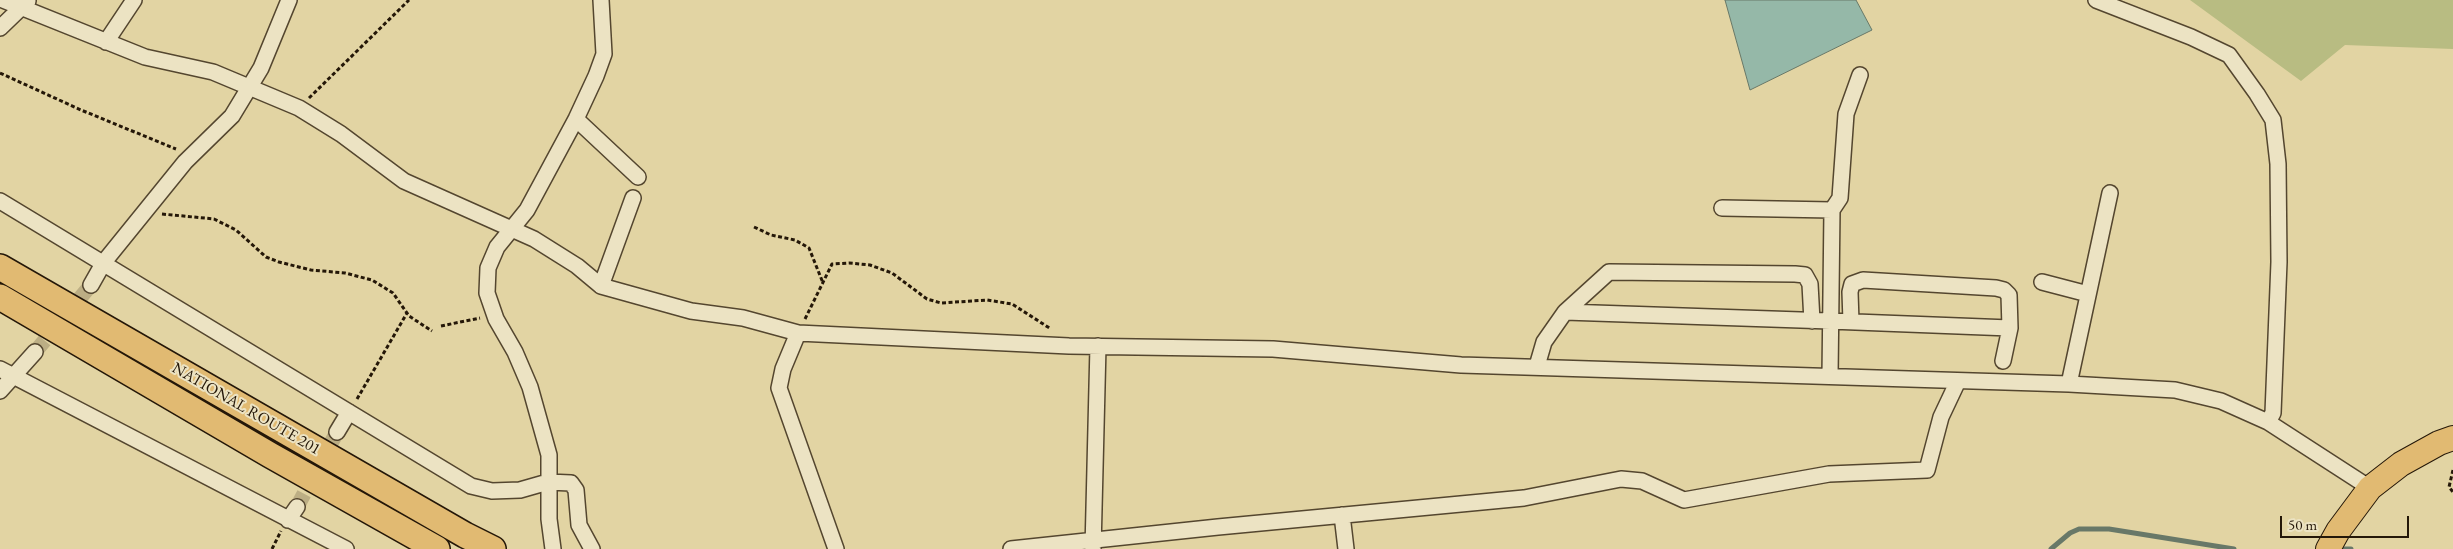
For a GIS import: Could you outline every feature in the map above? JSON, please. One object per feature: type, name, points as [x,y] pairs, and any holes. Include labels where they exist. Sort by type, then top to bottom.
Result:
[{"type":"highway","name":"NATIONAL ROUTE 201","points":[[0,267],[456,530],[493,549]]},
{"type":"highway","name":"NATIONAL ROUTE 201","points":[[0,297],[270,455],[437,549]]},
{"type":"main road","points":[[2331,543],[2370,488],[2401,464],[2439,443],[2453,438]]},
{"type":"street","points":[[3,0],[25,3],[106,42],[145,57],[213,72],[299,108],[341,134],[404,181],[534,239],[577,266],[601,286],[691,312],[743,318],[798,333],[1069,346],[1273,349],[1461,365],[2069,384],[2175,390],[2221,401],[2268,422],[2370,488]]},
{"type":"street","points":[[106,42],[134,0]]},
{"type":"street","points":[[91,285],[104,262],[188,160],[232,116],[261,68],[289,0]]},
{"type":"street","points":[[553,549],[549,518],[549,455],[530,387],[495,315],[487,293],[488,268],[497,247],[513,230],[527,210],[576,119],[604,54],[601,0]]},
{"type":"street","points":[[2096,0],[2191,37],[2229,55],[2273,120],[2278,164],[2280,262],[2273,413],[2268,422]]},
{"type":"street","points":[[0,28],[25,3]]},
{"type":"street","points":[[1830,376],[1832,210],[1840,198],[1846,114],[1860,75]]},
{"type":"street","points":[[576,119],[638,178]]},
{"type":"street","points":[[2069,384],[2110,193]]},
{"type":"street","points":[[601,286],[633,198]]},
{"type":"street","points":[[0,201],[104,262],[471,486],[492,491],[520,490],[548,482],[571,483],[576,490],[580,525],[592,549]]},
{"type":"street","points":[[1722,208],[1832,210]]},
{"type":"street","points":[[1537,366],[1544,342],[1565,312],[1609,272],[1805,275],[1810,284],[1812,320]]},
{"type":"street","points":[[1851,322],[1850,292],[1852,284],[1863,280],[2004,290],[2009,295],[2010,328],[2003,361]]},
{"type":"street","points":[[2042,282],[2088,294]]},
{"type":"street","points":[[1565,312],[2010,328]]},
{"type":"street","points":[[798,333],[783,370],[779,388],[836,549]]},
{"type":"street","points":[[1093,545],[1098,346]]},
{"type":"street","points":[[0,391],[6,373],[35,352]]},
{"type":"street","points":[[6,373],[346,549]]},
{"type":"street","points":[[1011,549],[1093,545],[1342,515],[1524,498],[1621,479],[1642,481],[1684,500],[1829,474],[1927,470],[1941,417],[1958,381]]},
{"type":"street","points":[[337,432],[349,412]]},
{"type":"street","points":[[288,520],[297,507]]},
{"type":"street","points":[[1342,515],[1346,549]]},
{"type":"path","points":[[299,108],[409,0]]},
{"type":"path","points":[[0,73],[81,110],[173,146],[188,160]]},
{"type":"path","points":[[145,214],[214,219],[224,223],[266,257],[312,270],[345,273],[372,280],[393,293],[407,313],[432,331]]},
{"type":"path","points":[[754,227],[771,236],[795,240],[809,248],[823,284]]},
{"type":"path","points":[[798,333],[832,264],[849,263],[870,265],[892,273],[927,299],[942,303],[987,300],[1012,304],[1034,316],[1058,334],[1069,346]]},
{"type":"path","points":[[349,412],[407,313]]},
{"type":"path","points":[[441,326],[495,315]]},
{"type":"path","points":[[2453,470],[2449,487],[2453,492]]},
{"type":"green space","points":[[2190,0],[2453,0],[2453,49],[2345,45],[2301,81]]},
{"type":"shaded area","points":[[1725,0],[1856,0],[1872,30],[1750,90]]},
{"type":"waterway","points":[[2051,549],[2070,533],[2079,529],[2109,529],[2234,549]]},
{"type":"waterway","points":[[2339,549],[2351,549]]},
{"type":"tunnel","points":[[35,352],[91,285]]},
{"type":"tunnel","points":[[297,507],[337,432]]}]
